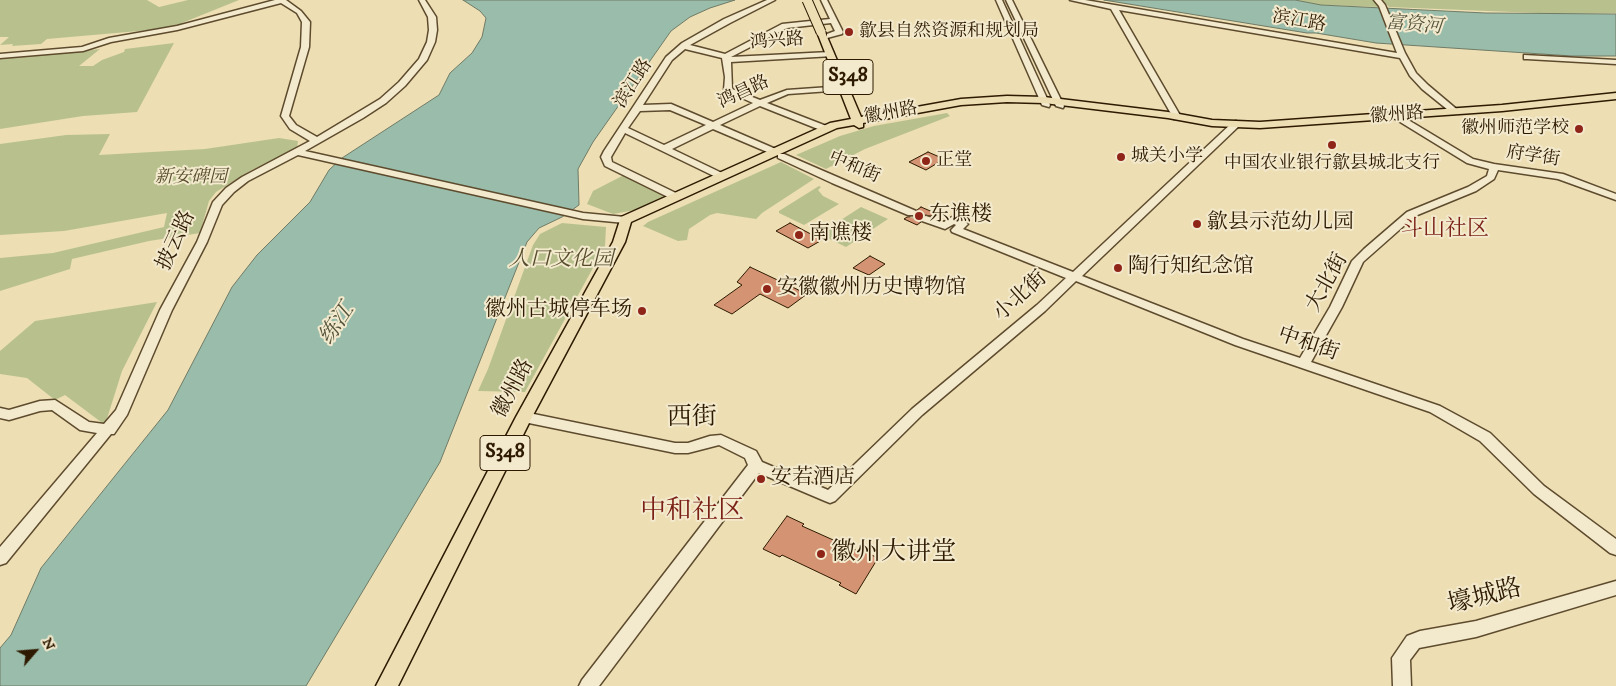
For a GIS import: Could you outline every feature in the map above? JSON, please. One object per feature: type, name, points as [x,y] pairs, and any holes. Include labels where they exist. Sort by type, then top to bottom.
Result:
[{"type":"main road","name":"S348","points":[[807,0],[826,33],[830,54],[844,88],[863,121]]},
{"type":"main road","name":"S348","points":[[814,0],[863,121]]},
{"type":"main road","name":"徽州路","points":[[625,220],[644,218],[826,129],[863,121],[975,105],[1045,103],[1168,119],[1177,117],[1236,124],[1290,124],[1456,112],[1616,96]]},
{"type":"main road","name":"徽州路","points":[[387,686],[524,417],[619,242],[625,220],[721,176],[863,121]]},
{"type":"street","points":[[0,56],[83,48],[109,40],[177,28],[282,0],[300,12],[306,22],[305,47],[285,116],[293,127],[317,141]]},
{"type":"street","name":"披云路","points":[[0,558],[108,430],[126,404],[155,334],[202,242],[217,204],[230,190],[245,179],[301,153],[317,141],[383,101],[402,84],[423,60],[430,47],[433,30],[432,16],[422,0]]},
{"type":"street","name":"滨江路","points":[[676,196],[607,162],[606,157],[669,59],[684,46],[735,16],[772,0]]},
{"type":"street","points":[[824,0],[839,32],[826,33]]},
{"type":"street","points":[[999,0],[1045,103]]},
{"type":"street","points":[[1010,0],[1059,104]]},
{"type":"street","name":"滨江路","points":[[1073,0],[1402,55]]},
{"type":"street","points":[[1380,3],[1402,55],[1417,79],[1456,112]]},
{"type":"street","points":[[1114,6],[1177,117]]},
{"type":"street","points":[[826,129],[728,90],[729,77],[726,59],[785,26],[834,22]]},
{"type":"street","name":"鸿兴路","points":[[684,46],[726,59],[830,54]]},
{"type":"street","points":[[1527,57],[1616,62]]},
{"type":"street","name":"鸿昌路","points":[[664,149],[759,103],[787,92],[844,88]]},
{"type":"street","name":"中和街","points":[[638,108],[671,107],[778,154],[835,182],[912,213]]},
{"type":"street","name":"府学街","points":[[1396,115],[1461,157],[1494,167],[1560,176],[1616,197]]},
{"type":"street","name":"小北街","points":[[756,466],[830,497],[917,412],[1041,308],[1236,124]]},
{"type":"street","points":[[623,129],[721,176]]},
{"type":"street","points":[[301,153],[583,216],[625,220]]},
{"type":"street","name":"大北街","points":[[1303,364],[1336,307],[1358,261],[1411,214],[1472,189],[1491,177],[1494,167]]},
{"type":"street","name":"中和街","points":[[926,219],[1074,275],[1239,342],[1420,403],[1462,423],[1485,438],[1539,490],[1616,548]]},
{"type":"street","points":[[0,413],[10,415],[40,406],[55,405],[85,426],[108,430]]},
{"type":"street","name":"西街","points":[[524,417],[676,448],[688,448],[710,441],[722,440],[751,455],[756,466]]},
{"type":"street","points":[[588,686],[756,466]]},
{"type":"street","name":"壕城路","points":[[1402,686],[1401,658],[1413,642],[1420,639],[1476,629],[1616,588]]},
{"type":"green space","points":[[0,0],[147,0],[159,7],[188,0],[239,0],[182,23],[185,27],[47,39],[41,44],[12,46],[13,44],[0,45],[9,37],[0,37]]},
{"type":"green space","points":[[1295,0],[1374,0],[1379,7],[1321,5]]},
{"type":"green space","points":[[1382,0],[1616,0],[1616,13],[1538,13],[1389,7]]},
{"type":"green space","points":[[174,43],[137,112],[83,116],[0,129],[0,57],[58,54],[100,49],[79,66],[93,66],[102,60],[124,52],[125,49]]},
{"type":"green space","points":[[947,113],[950,116],[865,149],[826,169],[796,155],[840,136],[874,126]]},
{"type":"green space","name":"新安碑园","points":[[110,134],[99,155],[205,149],[279,138],[298,141],[297,148],[250,171],[216,192],[209,201],[200,233],[149,241],[72,259],[70,269],[0,291],[0,258],[53,253],[164,227],[167,213],[64,231],[0,235],[0,144],[66,135]]},
{"type":"green space","points":[[781,162],[814,179],[762,213],[756,219],[717,213],[710,215],[689,229],[687,240],[678,241],[643,226],[648,222]]},
{"type":"green space","points":[[624,175],[664,196],[635,210],[613,214],[587,204],[593,191]]},
{"type":"green space","points":[[819,186],[821,187],[818,190],[823,196],[839,204],[804,225],[779,213],[779,211]]},
{"type":"green space","points":[[861,207],[888,219],[846,247],[819,234]]},
{"type":"green space","name":"人口文化园","points":[[562,223],[606,227],[605,246],[525,392],[478,391],[488,369],[533,245],[540,234]]},
{"type":"green space","points":[[157,302],[122,371],[105,425],[65,395],[55,400],[27,378],[0,374],[0,351],[35,321]]},
{"type":"water","name":"练江","points":[[463,0],[735,0],[690,17],[671,31],[593,142],[578,169],[579,205],[562,217],[539,228],[527,242],[440,462],[306,686],[0,686],[0,648],[11,635],[41,568],[168,410],[232,287],[257,255],[310,202],[329,170],[342,158],[439,95],[450,73],[472,53],[482,37],[486,18],[480,11]]},
{"type":"water","name":"富资河","points":[[1104,0],[1295,0],[1321,5],[1485,13],[1616,14],[1616,56],[1572,56],[1376,43]]},
{"type":"building","name":"正堂","points":[[928,152],[944,159],[926,170],[909,162]]},
{"type":"building","name":"东谯楼","points":[[921,207],[935,213],[931,216],[922,215],[919,218],[921,222],[917,225],[904,219],[918,216],[917,210]]},
{"type":"building","name":"南谯楼","points":[[790,223],[822,240],[808,248],[776,231]]},
{"type":"building","points":[[870,256],[885,264],[869,275],[853,268]]},
{"type":"building","name":"安徽徽州历史博物馆","points":[[750,267],[807,294],[788,308],[760,294],[732,314],[714,305],[742,285],[737,282]]},
{"type":"building","name":"徽州大讲堂","points":[[787,516],[804,524],[802,526],[878,558],[856,594],[839,585],[841,583],[782,555],[780,557],[763,549]]},
{"type":"tunnel","points":[[912,213],[926,219]]},
{"type":"place","name":"歙县自然资源和规划局","points":[[849,32]]},
{"type":"place","name":"徽州师范学校","points":[[1579,129]]},
{"type":"place","name":"中国农业银行歙县城北支行","points":[[1332,145]]},
{"type":"place","name":"城关小学","points":[[1121,157]]},
{"type":"place","name":"正堂","points":[[926,161]]},
{"type":"place","name":"东谯楼","points":[[919,216]]},
{"type":"place","name":"歙县示范幼儿园","points":[[1197,224]]},
{"type":"place","name":"南谯楼","points":[[799,235]]},
{"type":"place","name":"陶行知纪念馆","points":[[1118,268]]},
{"type":"place","name":"安徽徽州历史博物馆","points":[[767,289]]},
{"type":"place","name":"徽州古城停车场","points":[[642,311]]},
{"type":"place","name":"安若酒店","points":[[761,479]]},
{"type":"place","name":"徽州大讲堂","points":[[821,554]]},
{"type":"district","name":"斗山社区","points":[[1445,230]]},
{"type":"district","name":"中和社区","points":[[692,513]]}]
